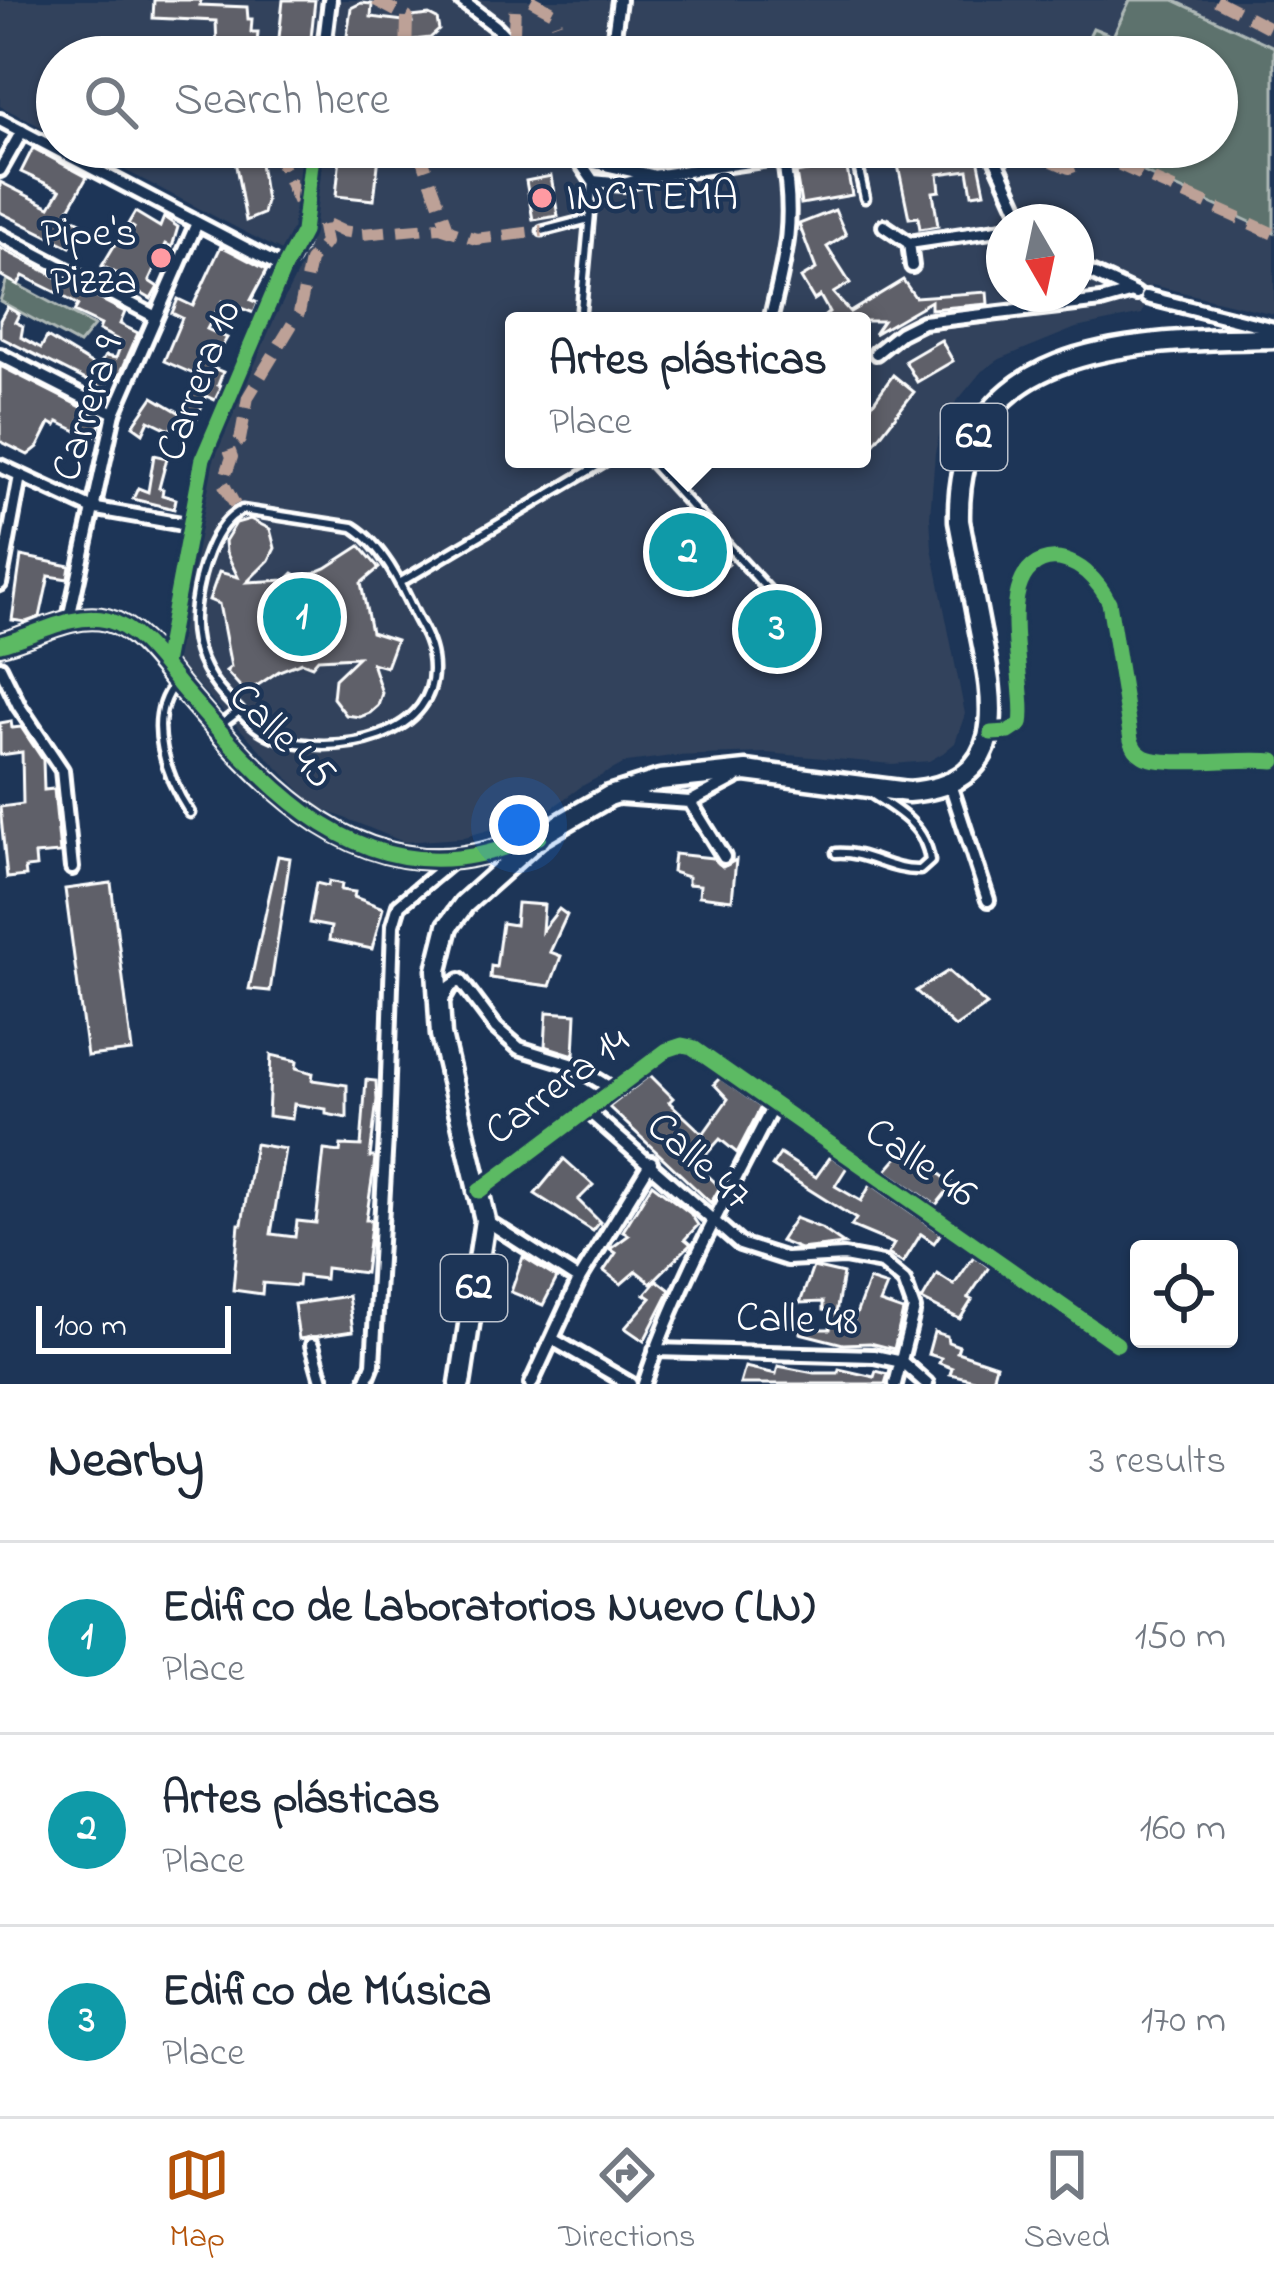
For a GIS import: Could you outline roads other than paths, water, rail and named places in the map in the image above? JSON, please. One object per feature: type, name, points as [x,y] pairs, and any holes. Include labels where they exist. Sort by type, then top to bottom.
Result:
[{"type":"main road","name":"62","points":[[991,733],[993,696],[959,521],[958,494],[969,446],[993,406],[1028,376],[1072,359],[1157,343],[1274,334]]},
{"type":"main road","points":[[950,784],[977,761],[991,733]]},
{"type":"main road","name":"62","points":[[460,1384],[484,1220],[441,1035],[437,970],[448,926],[483,885],[539,837],[609,796],[660,780],[746,772],[908,792],[950,784]]},
{"type":"street","points":[[326,36],[330,0]]},
{"type":"street","points":[[461,0],[505,36]]},
{"type":"street","points":[[614,36],[619,0]]},
{"type":"street","points":[[0,120],[36,138]]},
{"type":"street","points":[[0,170],[22,131]]},
{"type":"street","points":[[92,168],[284,268]]},
{"type":"street","name":"Carrera 10","points":[[164,664],[202,458],[284,268],[295,253],[311,168]]},
{"type":"street","points":[[584,168],[593,181]]},
{"type":"street","points":[[593,181],[595,168]]},
{"type":"street","points":[[606,168],[652,176]]},
{"type":"street","points":[[593,181],[623,184],[707,168]]},
{"type":"street","points":[[772,312],[790,233],[791,196],[785,168]]},
{"type":"street","points":[[1000,168],[1016,204]]},
{"type":"street","name":"Carrera 9","points":[[68,623],[114,413],[197,223]]},
{"type":"street","points":[[884,226],[909,243],[986,232]]},
{"type":"street","points":[[0,235],[154,316]]},
{"type":"street","points":[[909,243],[912,266]]},
{"type":"street","points":[[1094,275],[1137,295],[1274,334]]},
{"type":"street","points":[[877,353],[923,322],[1137,295]]},
{"type":"street","points":[[0,355],[114,413]]},
{"type":"street","points":[[0,466],[91,508],[188,525]]},
{"type":"street","points":[[0,584],[20,476]]},
{"type":"street","points":[[991,733],[1009,732],[1021,724],[1016,604],[1024,577],[1040,562],[1061,560],[1086,572],[1109,602],[1130,740],[1139,754],[1171,760],[1274,760]]},
{"type":"street","name":"Calle 45","points":[[0,644],[93,619],[120,626],[164,664],[218,728],[307,816],[343,838],[405,857],[456,858],[539,837]]},
{"type":"street","points":[[0,667],[19,706],[62,770],[72,868]]},
{"type":"street","points":[[609,796],[690,802],[746,772]]},
{"type":"street","points":[[950,784],[988,900]]},
{"type":"street","points":[[690,802],[724,856]]},
{"type":"street","points":[[365,1384],[373,1364],[393,925],[399,905],[456,858]]},
{"type":"street","name":"Calle 47","points":[[439,1005],[460,980],[496,1028],[518,1048],[571,1064],[615,1091]]},
{"type":"street","name":"Carrera 14","points":[[479,1192],[667,1050],[682,1045]]},
{"type":"street","name":"Calle 46","points":[[682,1045],[697,1048],[773,1106],[1117,1344]]},
{"type":"street","points":[[644,1384],[714,1221],[773,1106]]},
{"type":"street","name":"Calle 47","points":[[588,1111],[740,1244],[787,1259],[844,1256],[882,1263],[904,1281],[914,1309],[902,1362]]},
{"type":"street","points":[[531,1384],[580,1280],[651,1162]]},
{"type":"street","points":[[484,1220],[580,1280]]},
{"type":"street","points":[[554,1340],[630,1384]]},
{"type":"street","points":[[312,1345],[323,1384]]},
{"type":"street","name":"Calle 48","points":[[655,1350],[862,1354],[902,1362],[927,1384]]},
{"type":"street","points":[[896,1384],[902,1362]]},
{"type":"lane","points":[[857,168],[865,198]]},
{"type":"lane","points":[[581,312],[593,181]]},
{"type":"lane","points":[[542,231],[589,219]]},
{"type":"lane","points":[[400,582],[594,468]]},
{"type":"lane","points":[[656,468],[813,639]]},
{"type":"lane","points":[[242,511],[352,526],[400,582],[433,662],[426,694],[402,724],[361,742],[311,746],[271,736],[239,711],[203,666],[194,626],[198,590],[219,530],[242,511]]},
{"type":"lane","points":[[177,682],[164,697],[159,721],[168,766],[190,813]]},
{"type":"lane","points":[[218,728],[239,711]]},
{"type":"lane","points":[[836,853],[862,854],[901,870],[920,870],[930,861],[926,841],[909,820],[862,788]]},
{"type":"place","name":"INCITEMA","points":[[542,198]]},
{"type":"place","name":"Pipe's Pizza","points":[[161,258]]},
{"type":"place","name":"Artes plásticas","points":[[688,552]]},
{"type":"place","name":"Edifico de Laboratorios Nuevo (LN)","points":[[302,617]]},
{"type":"place","name":"Edifico de Música","points":[[777,629]]}]
